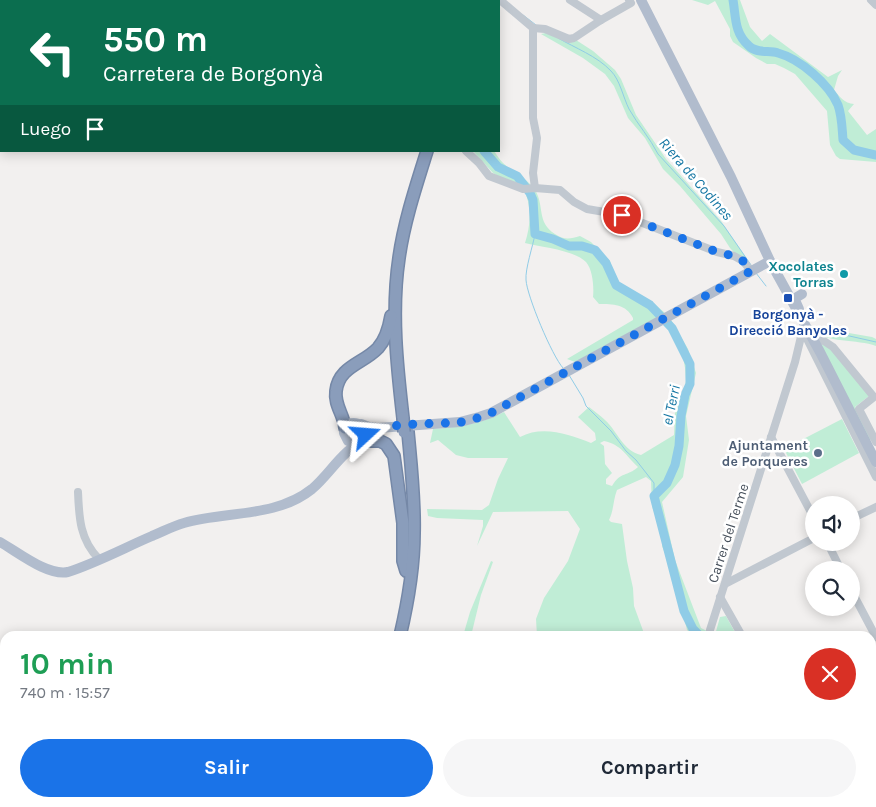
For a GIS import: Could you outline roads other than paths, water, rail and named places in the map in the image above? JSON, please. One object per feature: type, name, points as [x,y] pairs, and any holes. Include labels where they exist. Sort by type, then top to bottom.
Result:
[{"type":"highway","points":[[405,418],[397,346],[395,295],[403,232],[427,152]]},
{"type":"highway","points":[[401,631],[410,580],[414,534],[414,507],[405,418],[401,280],[412,218],[432,152]]},
{"type":"highway","points":[[346,434],[336,403],[337,385],[345,371],[374,352],[384,339],[395,295]]},
{"type":"highway","points":[[395,631],[406,571],[409,518],[406,432]]},
{"type":"highway","points":[[362,440],[380,441],[386,444],[394,456],[402,523],[403,561],[406,571]]},
{"type":"main road","points":[[635,1],[756,222],[785,281],[803,327],[874,447],[876,462]]},
{"type":"main road","points":[[731,177],[766,262],[785,281],[792,295],[798,297]]},
{"type":"main road","points":[[343,455],[346,447],[346,434],[351,423],[378,428],[460,422],[479,418],[766,262],[771,255],[756,222]]},
{"type":"main road","points":[[798,297],[802,311],[816,340],[817,353]]},
{"type":"main road","points":[[798,297],[803,327]]},
{"type":"main road","points":[[361,424],[365,428],[362,440]]},
{"type":"main road","points":[[0,542],[48,570],[58,573],[74,570],[182,523],[270,509],[291,501],[311,489],[332,470],[351,447],[378,428]]},
{"type":"main road","points":[[346,434],[351,443],[362,440]]},
{"type":"street","points":[[500,0],[533,28],[545,29],[569,40],[635,1]]},
{"type":"street","points":[[570,0],[601,20]]},
{"type":"street","points":[[871,0],[876,5]]},
{"type":"street","points":[[533,28],[533,118],[537,138],[533,173],[535,188]]},
{"type":"street","points":[[467,152],[490,176],[523,189],[560,190],[587,210],[622,215],[743,261],[766,262]]},
{"type":"street","name":"Carrer del Terme","points":[[710,630],[796,359],[803,327]]},
{"type":"street","points":[[816,340],[824,341],[833,347],[874,397],[859,409],[874,447]]},
{"type":"street","points":[[796,359],[798,354],[804,350],[817,353],[876,477]]},
{"type":"street","points":[[771,437],[805,501]]},
{"type":"street","points":[[766,454],[781,455]]},
{"type":"street","points":[[78,492],[79,518],[83,536],[91,551],[99,559]]},
{"type":"street","points":[[860,514],[876,506]]},
{"type":"street","points":[[724,584],[805,542]]},
{"type":"street","points":[[729,571],[740,575]]},
{"type":"street","points":[[720,597],[739,631]]},
{"type":"street","points":[[860,607],[873,631]]},
{"type":"waterway","points":[[733,0],[736,24],[744,41],[756,50],[787,56],[813,73],[828,89],[838,105],[843,140],[854,150],[876,155]]},
{"type":"waterway","name":"Riera de Codines","points":[[523,15],[536,25]]},
{"type":"waterway","name":"Riera de Codines","points":[[558,38],[593,57],[611,71],[619,84],[629,109],[658,154],[724,226],[751,265]]},
{"type":"waterway","name":"el Terri","points":[[485,152],[498,167],[517,176],[530,193],[533,200],[535,234],[569,246],[582,246],[595,250],[606,263],[616,285],[650,305],[672,328],[690,364],[690,384],[685,395],[681,416],[679,446],[675,465],[667,483],[654,496],[684,611],[695,631]]},
{"type":"waterway","points":[[535,234],[527,270],[527,288],[547,339],[563,368]]},
{"type":"waterway","name":"Riera de Codines","points":[[756,273],[766,286]]},
{"type":"waterway","name":"Riera de Codines","points":[[821,334],[845,335],[876,342]]},
{"type":"waterway","points":[[569,375],[586,406],[611,431],[654,483],[654,496]]},
{"type":"place","name":"Xocolates Torras","points":[[844,274]]},
{"type":"place","name":"Borgonyà - Direcció Banyoles","points":[[788,298]]},
{"type":"place","name":"Ajuntament de Porqueres","points":[[818,453]]}]
